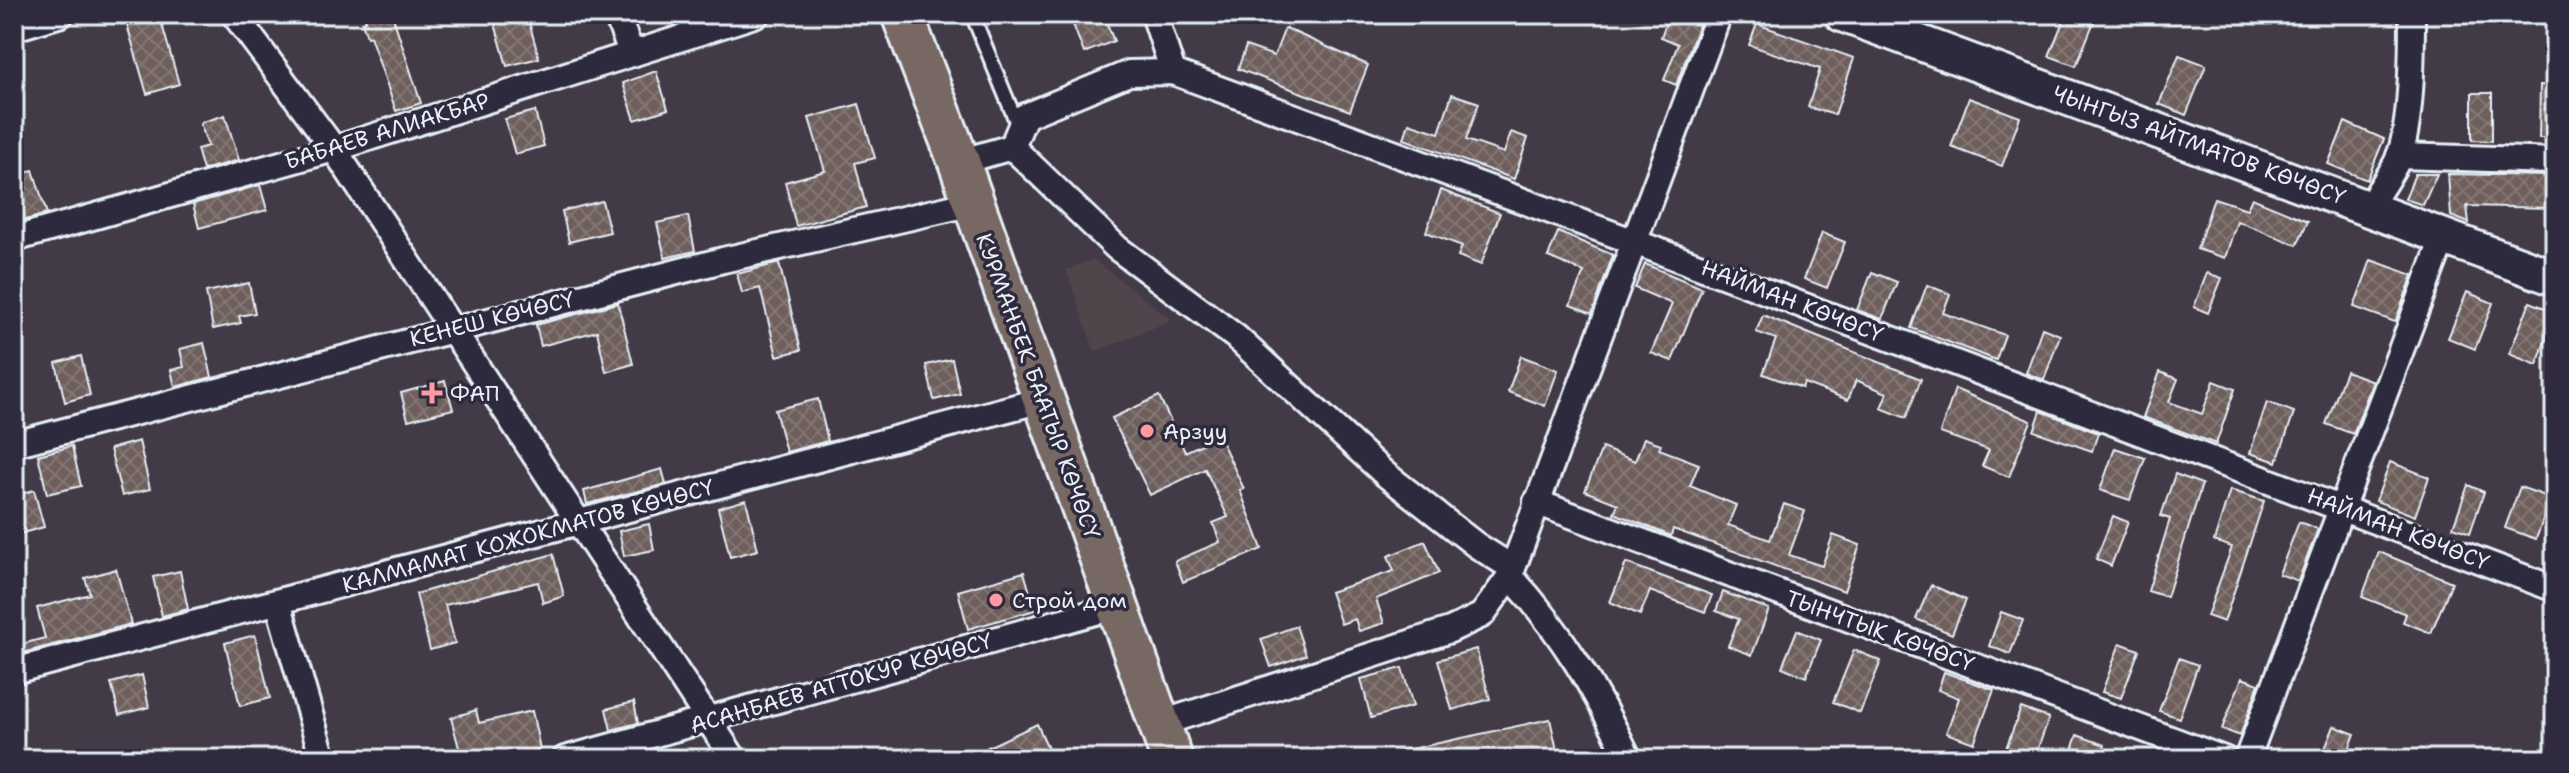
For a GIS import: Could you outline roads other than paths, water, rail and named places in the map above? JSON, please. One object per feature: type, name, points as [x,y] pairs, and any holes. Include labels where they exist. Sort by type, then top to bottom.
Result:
[{"type":"highway","name":"КУРМАНБЕК БААТЫР КӨЧӨСҮ","points":[[902,14],[959,162],[1166,741]]},
{"type":"main road","name":"ЧЫНГЫЗ АЙТМАТОВ КӨЧӨСҮ","points":[[1842,14],[2555,278]]},
{"type":"street","points":[[14,28],[61,14]]},
{"type":"street","points":[[234,14],[334,149],[734,759]]},
{"type":"street","points":[[616,14],[632,54]]},
{"type":"street","name":"БАБАЕВ АЛИАКБАР","points":[[14,239],[334,149],[757,14]]},
{"type":"street","points":[[1154,14],[1173,72]]},
{"type":"street","points":[[1166,741],[1482,615],[1510,572],[1719,14]]},
{"type":"street","points":[[2370,209],[2376,191],[2399,156],[2412,72],[2412,14]]},
{"type":"street","name":"НАЙМАН КӨЧӨСҮ","points":[[959,162],[1129,73],[1173,72],[1632,241],[2555,589]]},
{"type":"street","points":[[1019,131],[1117,248],[1236,337],[1395,482],[1510,572],[1547,615],[1585,674],[1629,759]]},
{"type":"street","points":[[2399,156],[2555,161]]},
{"type":"street","name":"КЕНЕШ КӨЧӨСҮ","points":[[14,444],[723,260],[973,203]]},
{"type":"street","points":[[2247,759],[2444,236]]},
{"type":"street","name":"КАЛМАМАТ КОЖОКМАТОВ КӨЧӨСҮ","points":[[14,671],[1042,400]]},
{"type":"street","name":"ТЫНЧТЫК КӨЧӨСҮ","points":[[1536,502],[2224,759]]},
{"type":"street","points":[[278,602],[323,759]]},
{"type":"street","name":"АСАНБАЕВ АТТОКУР КӨЧӨСҮ","points":[[565,759],[1117,606]]},
{"type":"lane","points":[[972,14],[1019,131]]},
{"type":"place","name":"ФАП","points":[[432,393]]},
{"type":"place","name":"Арзуу","points":[[1147,431]]},
{"type":"place","name":"Строй дом","points":[[996,600]]}]
